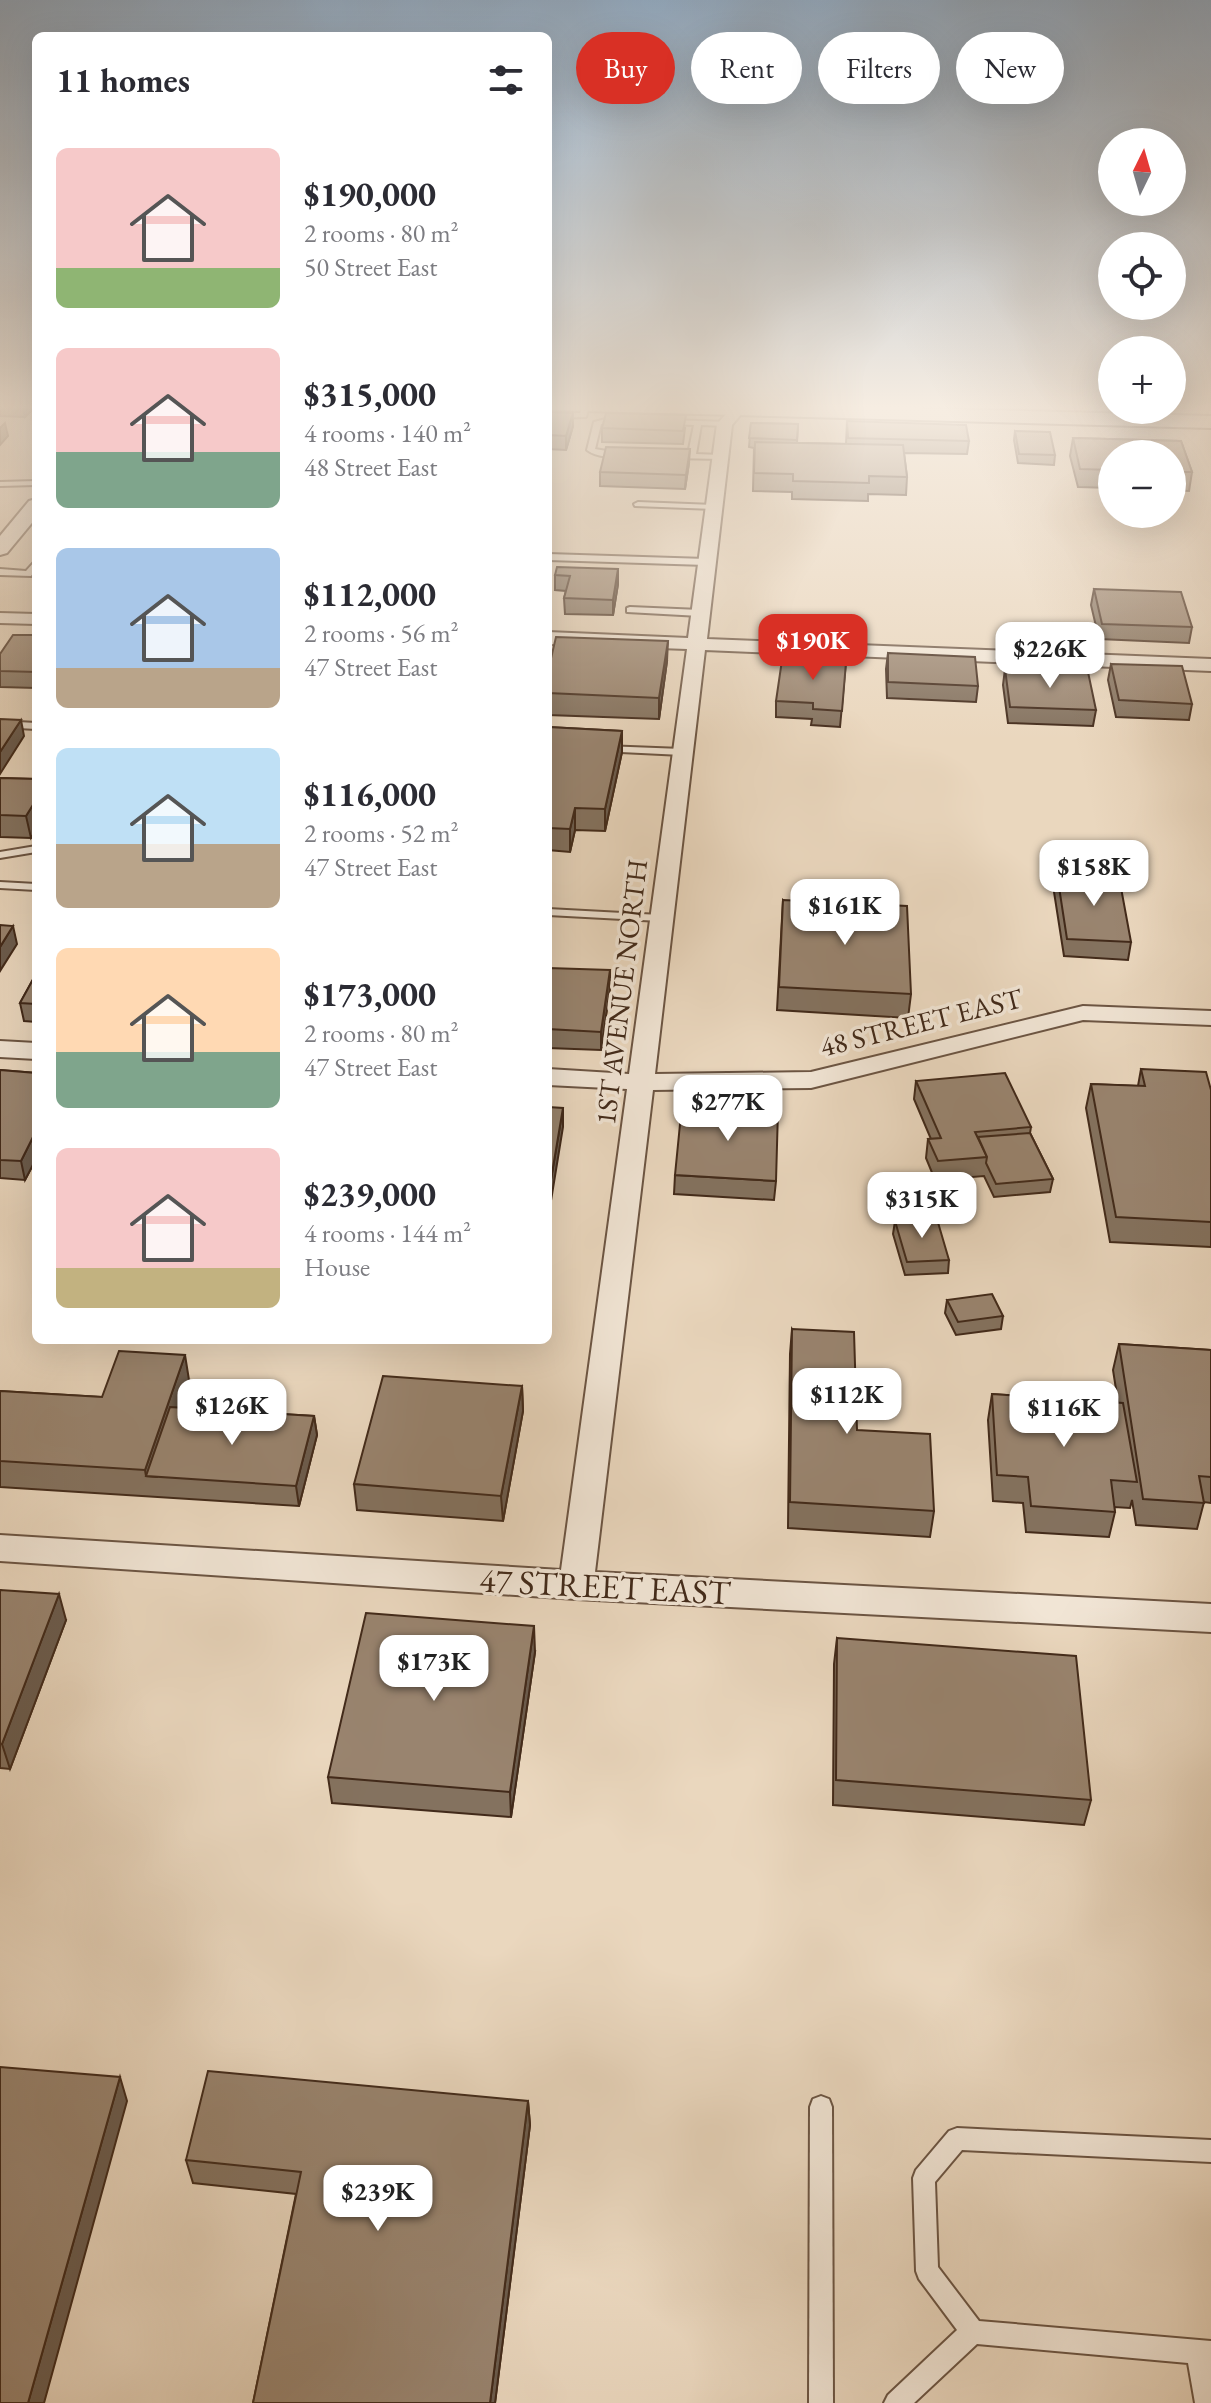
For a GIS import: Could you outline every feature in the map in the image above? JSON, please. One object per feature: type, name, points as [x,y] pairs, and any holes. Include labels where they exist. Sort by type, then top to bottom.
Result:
[{"type":"street","points":[[1,548],[27,516]]},
{"type":"street","name":"1ST AVENUE NORTH","points":[[576,1585],[713,516]]},
{"type":"street","points":[[0,618],[32,619]]},
{"type":"street","points":[[552,638],[1211,665]]},
{"type":"street","name":"48 STREET EAST","points":[[552,1077],[639,1082],[811,1080],[1083,1013],[1211,1018]]},
{"type":"street","points":[[0,1049],[32,1051]]},
{"type":"street","name":"47 STREET EAST","points":[[0,1548],[576,1585],[1211,1618]]},
{"type":"lane","points":[[552,557],[706,562]]},
{"type":"lane","points":[[28,574],[32,568]]},
{"type":"lane","points":[[0,572],[28,574],[32,578]]},
{"type":"lane","points":[[630,610],[700,613]]},
{"type":"lane","points":[[0,724],[32,726]]},
{"type":"lane","points":[[593,748],[682,752]]},
{"type":"lane","points":[[0,855],[32,850]]},
{"type":"lane","points":[[0,885],[32,887]]},
{"type":"lane","points":[[552,912],[660,918]]},
{"type":"lane","points":[[821,2107],[821,2403]]},
{"type":"lane","points":[[973,2332],[927,2271],[924,2178],[957,2139],[1211,2151]]},
{"type":"lane","points":[[896,2403],[973,2332],[1204,2352],[1207,2403]]},
{"type":"building","points":[[557,567],[618,569],[613,600],[564,598],[570,576],[555,575]]},
{"type":"building","points":[[1094,589],[1181,592],[1192,627],[1102,624]]},
{"type":"building","points":[[13,635],[32,635],[32,672],[0,671],[0,654]]},
{"type":"building","points":[[556,637],[668,641],[659,698],[552,693],[552,654]]},
{"type":"building","points":[[802,652],[826,654],[825,661],[846,662],[842,711],[813,709],[813,703],[776,701],[782,660],[801,661]]},
{"type":"building","points":[[888,653],[975,657],[978,686],[888,682]]},
{"type":"building","points":[[1111,664],[1182,666],[1192,704],[1119,700]]},
{"type":"building","points":[[1005,669],[1088,672],[1096,710],[1010,707]]},
{"type":"building","points":[[0,719],[21,720],[0,752]]},
{"type":"building","points":[[552,727],[622,731],[605,809],[575,808],[570,829],[552,828]]},
{"type":"building","points":[[0,778],[32,779],[32,806],[26,816],[0,815]]},
{"type":"building","points":[[1057,874],[1119,877],[1131,942],[1067,939]]},
{"type":"building","points":[[783,900],[907,906],[911,994],[779,987]]},
{"type":"building","points":[[0,925],[13,926],[0,947]]},
{"type":"building","points":[[552,968],[610,970],[601,1032],[552,1029]]},
{"type":"building","points":[[32,981],[32,1004],[20,1003]]},
{"type":"building","points":[[1141,1069],[1206,1072],[1211,1090],[1211,1222],[1116,1217],[1091,1084],[1145,1086]]},
{"type":"building","points":[[0,1070],[32,1073],[32,1139],[21,1161],[0,1160]]},
{"type":"building","points":[[1005,1073],[1031,1127],[975,1132],[987,1157],[938,1161],[928,1139],[941,1138],[916,1081]]},
{"type":"building","points":[[682,1104],[778,1110],[776,1181],[675,1175]]},
{"type":"building","points":[[552,1107],[563,1108],[552,1173]]},
{"type":"building","points":[[1030,1133],[1053,1179],[996,1184],[978,1137]]},
{"type":"building","points":[[937,1219],[949,1260],[907,1262],[895,1221]]},
{"type":"building","points":[[992,1294],[1003,1316],[958,1322],[947,1300]]},
{"type":"building","points":[[792,1329],[854,1332],[857,1430],[930,1434],[934,1511],[790,1502]]},
{"type":"building","points":[[1119,1344],[1211,1350],[1211,1477],[1199,1476],[1204,1503],[1143,1499]]},
{"type":"building","points":[[119,1351],[185,1355],[145,1470],[0,1461],[0,1391],[102,1397]]},
{"type":"building","points":[[383,1376],[522,1386],[501,1496],[354,1484]]},
{"type":"building","points":[[992,1394],[1123,1403],[1137,1482],[1111,1480],[1115,1512],[1031,1506],[1028,1477],[997,1475]]},
{"type":"building","points":[[170,1407],[314,1416],[296,1486],[146,1476]]},
{"type":"building","points":[[0,1590],[59,1594],[2,1744],[0,1744]]},
{"type":"building","points":[[366,1613],[534,1626],[510,1792],[328,1777]]},
{"type":"building","points":[[837,1638],[1076,1656],[1091,1800],[836,1780]]},
{"type":"building","points":[[0,2067],[120,2077],[28,2403],[0,2403]]},
{"type":"building","points":[[208,2071],[528,2101],[490,2403],[253,2403],[301,2172],[186,2160]]}]
